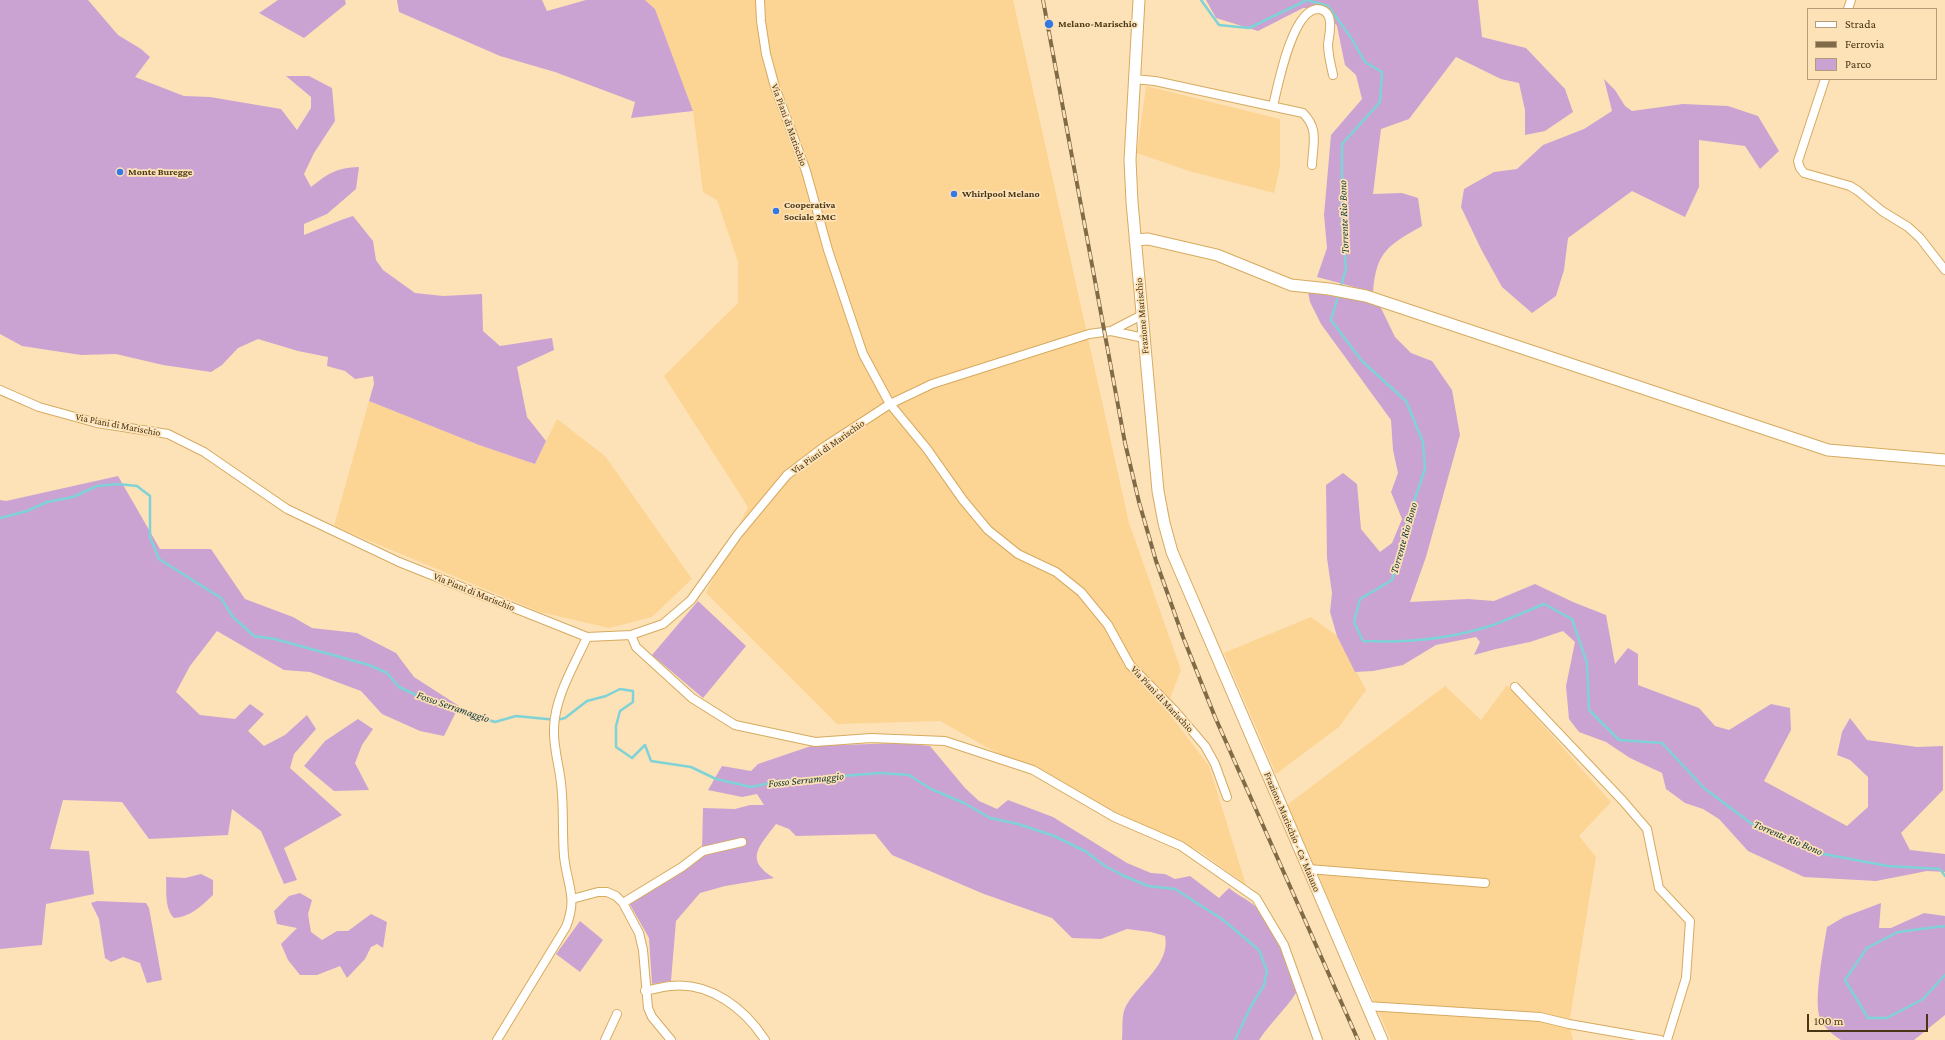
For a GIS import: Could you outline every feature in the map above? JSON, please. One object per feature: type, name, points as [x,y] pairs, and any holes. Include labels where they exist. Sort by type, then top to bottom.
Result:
[{"type":"main road","name":"Frazione Marischio","points":[[1139,0],[1130,160],[1135,240],[1158,491],[1164,523],[1172,552],[1202,623]]},
{"type":"main road","points":[[1135,240],[1148,239],[1216,256],[1291,285],[1329,289],[1356,294],[1828,450],[1945,460]]},
{"type":"main road","name":"Frazione Marischio - Ca' Maiano","points":[[1202,623],[1382,1040]]},
{"type":"street","name":"Via Piani di Marischio","points":[[760,0],[761,21],[766,54],[775,87],[806,171],[828,250],[863,354],[890,404],[927,449],[963,500],[988,530],[1018,554],[1056,572],[1081,592],[1108,625],[1130,665],[1175,711],[1205,746],[1215,764],[1227,797]]},
{"type":"street","points":[[1273,106],[1286,52],[1303,19],[1309,12],[1315,9],[1321,9],[1326,12],[1329,18],[1328,46],[1334,75]]},
{"type":"street","points":[[1134,79],[1155,81],[1303,113],[1311,121],[1314,129],[1312,165]]},
{"type":"street","points":[[1825,80],[1798,161],[1800,168],[1804,173],[1850,186],[1858,191],[1882,211],[1908,227],[1920,238],[1945,270]]},
{"type":"street","points":[[1111,331],[1142,315]]},
{"type":"street","name":"Via Piani di Marischio","points":[[0,390],[39,407],[83,419],[168,434],[204,452],[288,509],[399,562],[587,637],[631,635],[663,624],[691,600],[738,534],[787,476],[824,447],[890,404],[932,384],[1090,334],[1111,331]]},
{"type":"street","points":[[1111,331],[1144,338]]},
{"type":"street","points":[[631,635],[636,647],[692,698],[735,725],[815,742],[870,738],[945,741],[1033,770],[1114,816],[1181,846],[1256,898],[1284,944],[1318,1040]]},
{"type":"street","points":[[497,1040],[566,927],[572,913],[572,899],[564,857],[563,796],[554,745],[554,729],[556,712],[563,691],[587,637]]},
{"type":"street","points":[[1515,687],[1623,801],[1647,829],[1658,888],[1690,921],[1686,978],[1668,1040]]},
{"type":"street","points":[[623,903],[703,851],[742,842]]},
{"type":"street","points":[[1308,869],[1485,883]]},
{"type":"street","points":[[572,899],[598,892],[607,892],[616,896],[623,903],[639,933],[643,950],[646,991],[652,1017],[671,1040]]},
{"type":"street","points":[[646,991],[671,986],[691,986],[709,991],[727,1000],[743,1011],[756,1025],[765,1040]]},
{"type":"street","points":[[1367,1006],[1540,1017],[1568,1024],[1660,1040]]},
{"type":"street","points":[[605,1040],[617,1014]]},
{"type":"shaded area","points":[[645,0],[1013,0],[1129,523],[1181,670],[1166,709],[1209,766],[1246,885],[1201,852],[1049,782],[940,721],[837,724],[706,593],[748,507],[664,376],[738,303],[738,262],[717,200],[703,192],[693,111],[655,9]]},
{"type":"shaded area","points":[[1146,86],[1280,119],[1280,166],[1274,193],[1189,171],[1137,153]]},
{"type":"shaded area","points":[[369,401],[479,445],[535,464],[557,419],[605,456],[692,579],[652,617],[609,628],[540,612],[334,526]]},
{"type":"shaded area","points":[[1311,617],[1337,636],[1366,690],[1339,727],[1276,774],[1224,653]]},
{"type":"shaded area","points":[[1507,685],[1611,802],[1579,836],[1596,857],[1569,1024],[1573,1040],[1391,1040],[1287,805],[1445,686],[1481,720]]},
{"type":"green space","points":[[0,0],[88,0],[118,35],[141,49],[150,57],[135,77],[184,96],[210,97],[281,109],[297,130],[311,108],[311,97],[286,76],[309,76],[332,88],[335,121],[314,153],[304,174],[311,187],[333,172],[359,167],[356,189],[327,214],[304,224],[304,235],[353,216],[373,241],[376,260],[383,270],[415,293],[443,296],[482,294],[483,331],[500,346],[552,338],[554,350],[517,367],[527,417],[546,441],[535,464],[479,445],[369,401],[374,384],[373,376],[355,379],[345,371],[327,366],[328,357],[298,351],[258,339],[238,348],[222,365],[211,372],[163,365],[116,354],[81,355],[22,346],[0,334]]},
{"type":"green space","points":[[278,0],[345,0],[346,4],[304,38],[259,13]]},
{"type":"green space","points":[[397,0],[542,0],[547,11],[586,0],[645,0],[655,9],[693,111],[631,118],[635,102],[555,72],[500,56],[399,12]]},
{"type":"green space","points":[[1206,0],[1478,0],[1482,37],[1526,48],[1565,89],[1573,112],[1545,131],[1525,135],[1525,110],[1519,83],[1501,79],[1456,57],[1409,119],[1381,129],[1373,194],[1402,193],[1418,198],[1422,226],[1400,239],[1386,251],[1377,267],[1373,292],[1317,277],[1327,248],[1324,215],[1331,135],[1362,99],[1356,75],[1345,65],[1337,26],[1324,8],[1303,8],[1258,31],[1216,18]]},
{"type":"green space","points":[[1604,79],[1615,90],[1625,106],[1632,111],[1683,104],[1728,106],[1758,116],[1779,151],[1760,169],[1745,146],[1699,140],[1699,187],[1685,217],[1632,191],[1568,238],[1564,270],[1556,296],[1532,313],[1502,287],[1481,249],[1461,207],[1464,189],[1494,172],[1517,169],[1543,145],[1584,129],[1612,111]]},
{"type":"green space","points":[[1308,292],[1359,300],[1380,306],[1395,337],[1411,353],[1432,361],[1452,390],[1460,435],[1426,557],[1410,602],[1468,599],[1494,601],[1535,584],[1573,602],[1606,615],[1615,664],[1628,648],[1638,654],[1638,685],[1699,708],[1715,726],[1729,730],[1771,704],[1790,708],[1791,730],[1764,781],[1847,826],[1868,807],[1868,777],[1850,760],[1837,755],[1842,732],[1850,718],[1867,740],[1917,747],[1943,746],[1943,790],[1901,833],[1910,850],[1945,854],[1945,872],[1927,871],[1876,881],[1804,877],[1748,851],[1719,819],[1703,809],[1685,803],[1666,789],[1662,773],[1630,758],[1606,742],[1579,732],[1569,719],[1566,686],[1575,642],[1563,631],[1530,642],[1474,655],[1480,642],[1476,637],[1436,645],[1403,665],[1373,671],[1355,672],[1337,636],[1330,612],[1332,593],[1327,558],[1326,485],[1343,473],[1357,484],[1361,529],[1380,552],[1392,543],[1402,519],[1391,492],[1398,473],[1393,450],[1391,420],[1321,324],[1310,302]]},
{"type":"green space","points":[[118,476],[160,549],[211,549],[245,599],[293,617],[312,628],[357,633],[396,653],[414,677],[459,706],[444,736],[420,731],[382,714],[361,691],[310,672],[284,670],[217,631],[190,666],[176,692],[200,715],[235,719],[250,704],[264,714],[248,731],[264,746],[285,735],[307,715],[316,729],[294,754],[290,768],[342,815],[284,848],[297,880],[284,884],[261,831],[232,809],[228,835],[149,839],[122,802],[63,800],[50,849],[89,851],[94,894],[46,904],[42,945],[0,949],[0,500],[6,501]]},
{"type":"green space","points":[[698,601],[746,646],[703,698],[652,655]]},
{"type":"green space","points":[[358,719],[373,729],[362,745],[355,763],[369,790],[334,791],[304,766],[325,741]]},
{"type":"green space","points":[[900,743],[930,746],[965,788],[979,801],[997,809],[1008,800],[1053,817],[1127,863],[1151,873],[1165,874],[1175,879],[1190,876],[1219,898],[1229,888],[1255,906],[1270,924],[1277,935],[1287,958],[1296,993],[1259,1040],[1122,1040],[1124,1009],[1158,965],[1166,946],[1165,936],[1151,932],[1127,929],[1101,939],[1072,938],[1052,918],[984,894],[892,855],[875,834],[796,836],[789,829],[776,824],[757,852],[759,865],[774,878],[725,886],[700,893],[676,921],[671,981],[652,984],[649,938],[628,901],[702,851],[703,808],[735,809],[750,805],[764,805],[757,794],[742,797],[708,790],[722,766],[751,771],[758,764],[811,746]]},
{"type":"green space","points":[[201,874],[213,880],[213,895],[200,907],[185,916],[174,918],[167,904],[166,877],[185,878]]},
{"type":"green space","points":[[300,893],[312,900],[308,914],[311,932],[322,940],[337,931],[348,931],[371,914],[387,922],[383,948],[377,944],[371,947],[365,959],[347,978],[340,966],[317,975],[300,975],[288,960],[281,944],[297,928],[277,924],[274,911],[289,896]]},
{"type":"green space","points":[[97,901],[146,903],[149,908],[162,980],[147,983],[140,963],[123,957],[111,962],[105,958],[99,919],[91,903]]},
{"type":"green space","points":[[1881,903],[1879,928],[1891,928],[1924,913],[1945,916],[1945,1015],[1914,1040],[1841,1040],[1826,1028],[1820,1018],[1818,1010],[1818,987],[1827,927],[1844,917]]},
{"type":"green space","points":[[580,921],[603,940],[580,972],[556,954]]},
{"type":"waterway","name":"Torrente Rio Bono","points":[[1201,0],[1219,25],[1249,28],[1307,0],[1328,6],[1350,36],[1365,62],[1382,72],[1380,102],[1342,144],[1342,223],[1346,269],[1340,289]]},
{"type":"waterway","name":"Torrente Rio Bono","points":[[1339,293],[1331,320],[1362,361],[1406,401],[1423,442],[1425,469],[1407,522],[1392,580],[1360,599],[1354,622],[1363,641],[1412,641],[1461,634],[1493,625],[1544,604],[1572,619],[1587,663],[1589,710],[1619,740],[1662,743],[1704,788],[1752,824],[1818,853],[1888,866],[1940,869],[1945,876]]},
{"type":"waterway","name":"Fosso Serramaggio","points":[[0,518],[27,511],[47,502],[73,497],[97,486],[118,484],[137,486],[150,496],[150,537],[159,559],[221,598],[233,617],[254,636],[275,639],[369,665],[387,673],[399,687],[427,700],[495,722],[516,716],[557,720],[565,718],[587,701],[606,696],[620,689],[633,691],[633,702],[620,711],[616,726],[616,747],[632,758],[645,745],[651,761],[691,767],[716,779],[751,787],[780,781],[880,773],[909,775],[931,789],[964,803],[990,818],[1018,824],[1054,836],[1085,851],[1105,866],[1122,875],[1148,886],[1175,889],[1222,919],[1259,950],[1267,971],[1264,985],[1250,1008],[1235,1040]]},
{"type":"waterway","name":"Torrente Rio Bono","points":[[1945,926],[1898,932],[1867,948],[1845,980],[1868,1018],[1887,1018],[1923,999],[1945,975]]},
{"type":"railway","points":[[1043,0],[1125,443],[1139,502],[1156,561],[1183,637],[1215,717],[1358,1040]]},
{"type":"place","name":"Melano-Marischio","points":[[1049,24]]},
{"type":"place","name":"Monte Buregge","points":[[120,172]]},
{"type":"place","name":"Whirlpool Melano","points":[[954,194]]},
{"type":"place","name":"Cooperativa Sociale 2MC","points":[[776,211]]}]
